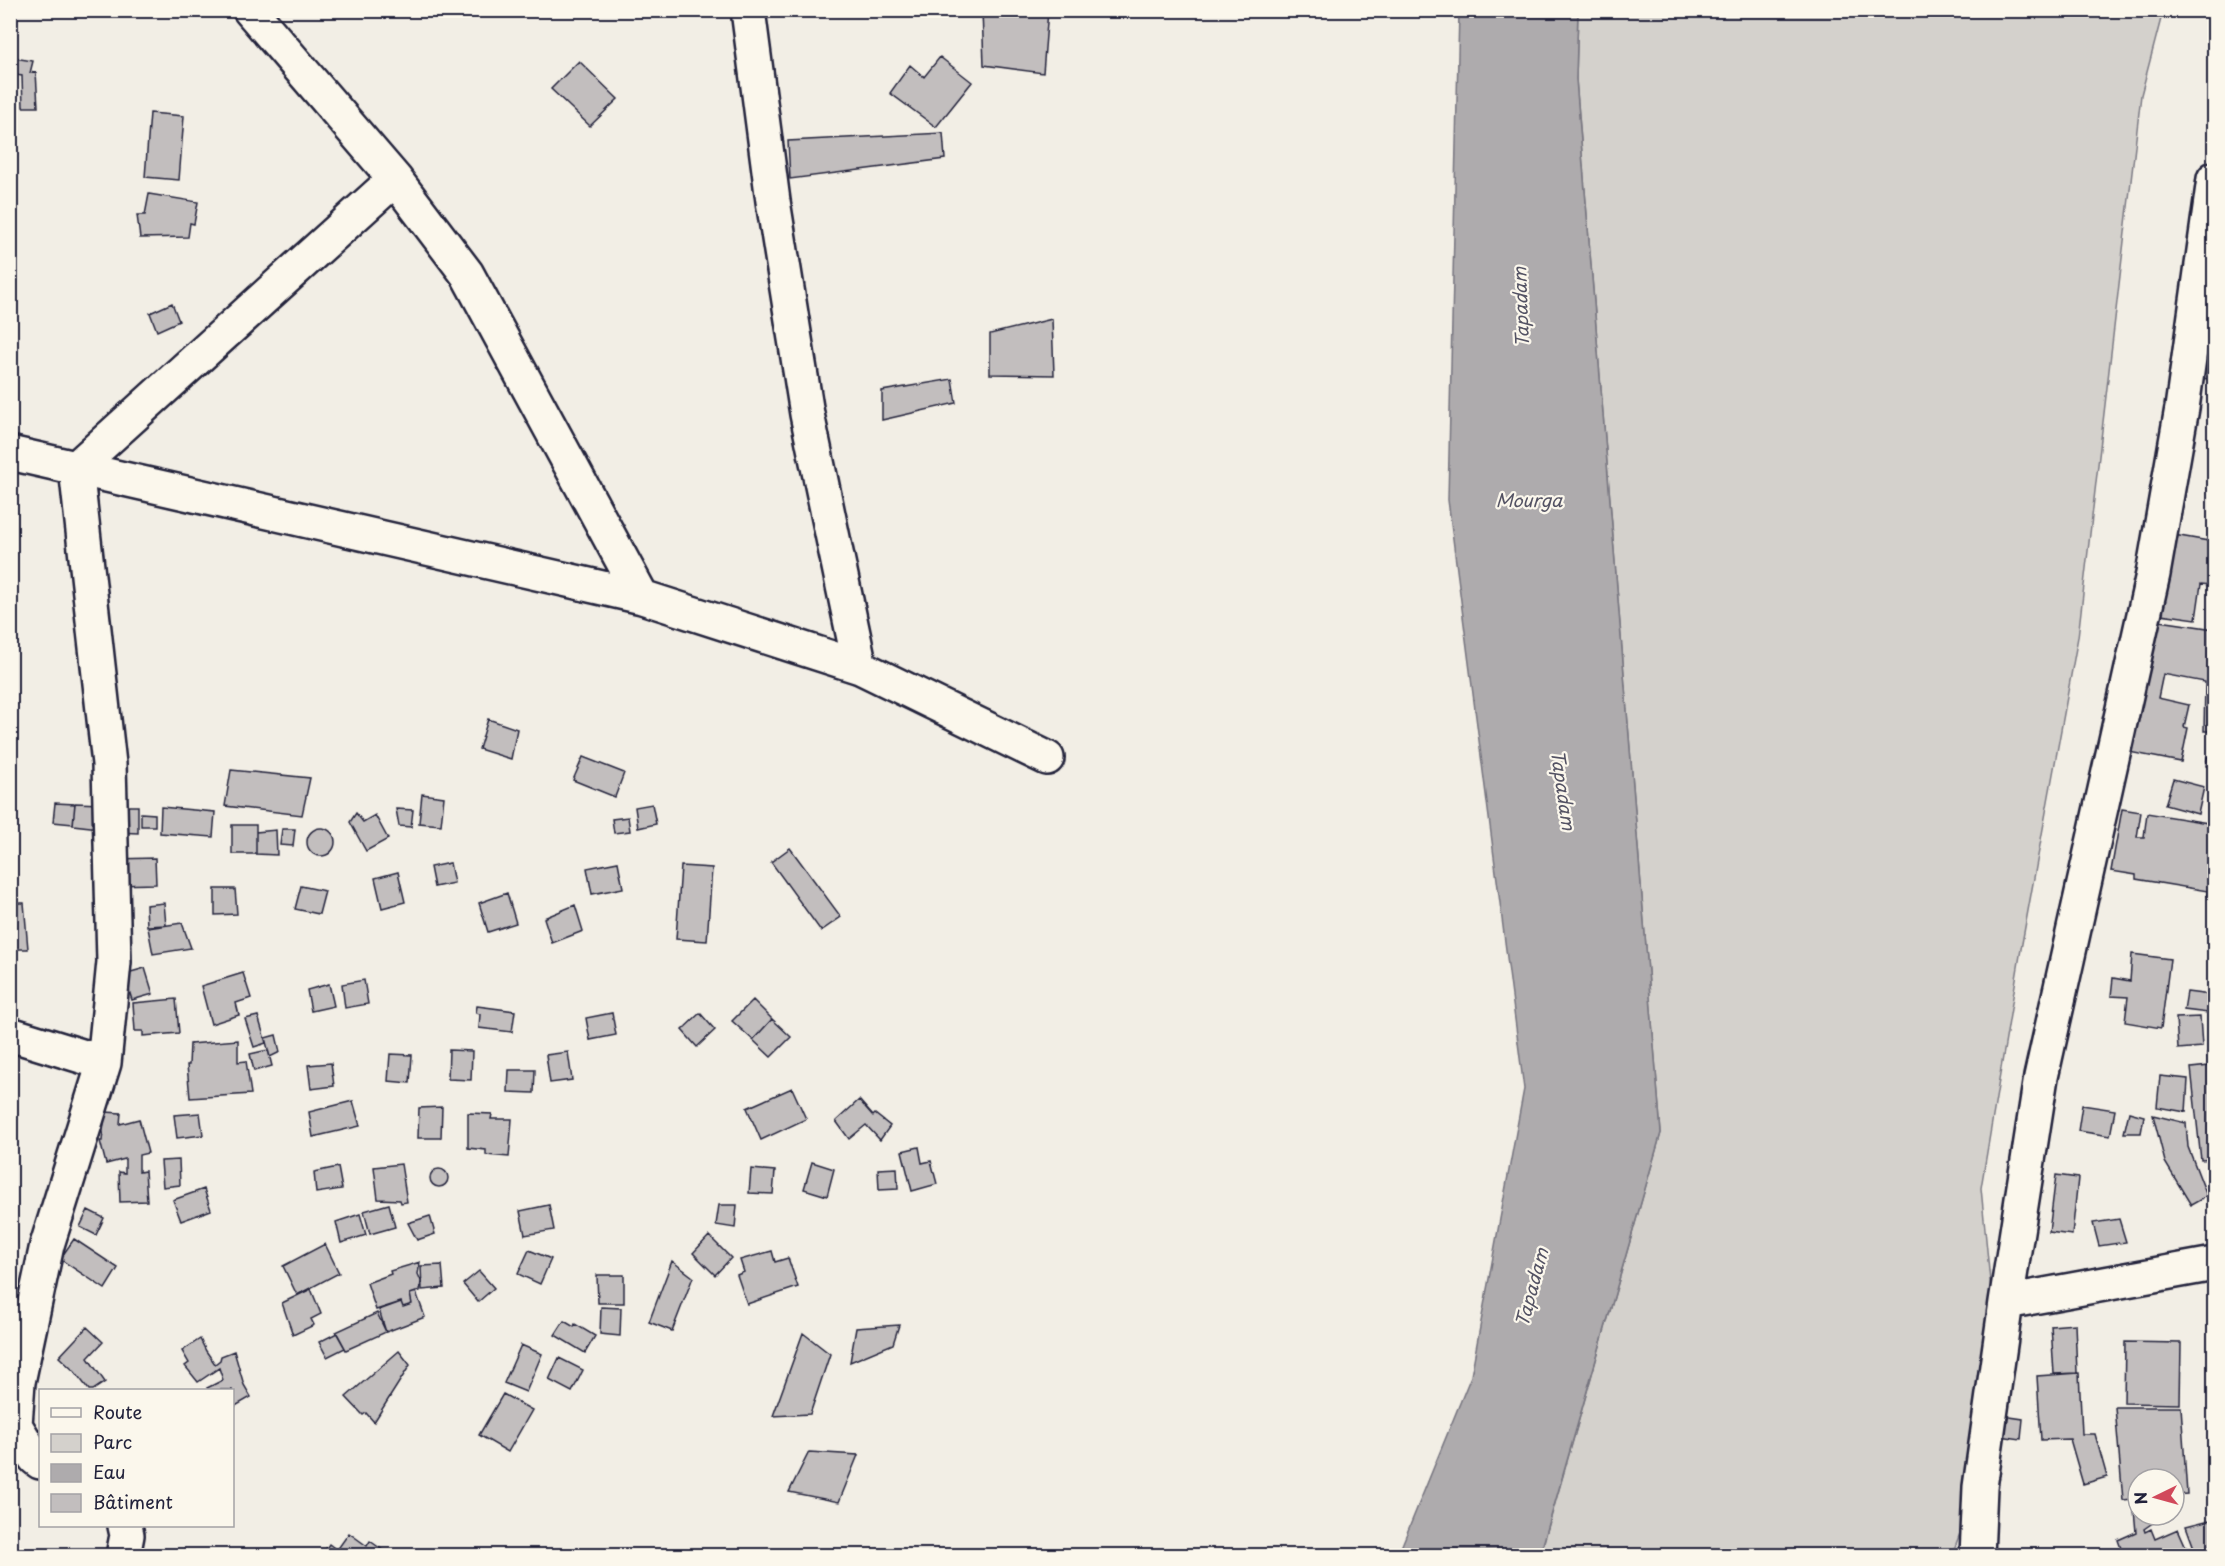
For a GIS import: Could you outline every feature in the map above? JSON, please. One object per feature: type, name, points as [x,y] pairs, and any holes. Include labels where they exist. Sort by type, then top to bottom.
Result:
[{"type":"street","points":[[250,10],[395,179],[467,274],[642,597]]},
{"type":"street","points":[[748,10],[772,189],[807,414],[860,668]]},
{"type":"street","points":[[1977,1556],[1980,1487],[2041,1077],[2153,574],[2182,408],[2214,178]]},
{"type":"street","points":[[76,468],[395,179]]},
{"type":"street","points":[[10,453],[642,597],[860,668],[1047,758]]},
{"type":"street","points":[[39,1461],[34,1458],[15,1425],[18,1382],[47,1245],[104,1063],[114,962],[109,764],[76,468]]},
{"type":"street","points":[[10,1034],[104,1063]]},
{"type":"street","points":[[2006,1302],[2214,1264]]},
{"type":"street","points":[[123,1556],[127,1535],[125,1527]]},
{"type":"green space","points":[[1578,11],[2163,11],[2141,95],[2078,637],[2021,949],[1981,1188],[2003,1416],[1952,1555],[1540,1556],[1661,1133],[1576,79]]},
{"type":"water","name":"Mourga","points":[[1459,11],[1578,11],[1576,79],[1661,1133],[1540,1555],[1398,1555],[1471,1376],[1524,1089],[1448,500]]},
{"type":"building","points":[[982,10],[1048,10],[1043,73],[984,65]]},
{"type":"building","points":[[940,57],[972,82],[936,127],[890,93],[910,65],[924,77]]},
{"type":"building","points":[[14,58],[33,61],[30,73],[36,72],[38,107],[23,107],[22,76],[11,74]]},
{"type":"building","points":[[579,61],[618,99],[590,126],[551,89]]},
{"type":"building","points":[[150,113],[184,116],[179,180],[145,177]]},
{"type":"building","points":[[943,133],[945,159],[790,179],[788,141]]},
{"type":"building","points":[[149,194],[198,202],[194,224],[190,223],[188,237],[140,238],[137,215],[145,215]]},
{"type":"building","points":[[172,303],[179,321],[157,331],[150,313]]},
{"type":"building","points":[[1052,319],[1054,375],[990,374],[990,334]]},
{"type":"building","points":[[2209,336],[2214,337],[2214,380],[2202,378]]},
{"type":"building","points":[[952,379],[956,403],[882,420],[882,391]]},
{"type":"building","points":[[2168,534],[2214,542],[2211,585],[2201,584],[2196,619],[2154,613]]},
{"type":"building","points":[[2153,620],[2214,629],[2214,731],[2204,731],[2205,682],[2163,674],[2158,698],[2189,705],[2184,727],[2188,728],[2181,762],[2129,752]]},
{"type":"building","points":[[488,719],[517,729],[511,759],[479,749]]},
{"type":"building","points":[[583,757],[624,773],[615,797],[573,780]]},
{"type":"building","points":[[2207,757],[2214,758],[2214,768],[2206,766]]},
{"type":"building","points":[[231,770],[310,778],[302,815],[225,806]]},
{"type":"building","points":[[2173,779],[2204,787],[2198,814],[2165,805]]},
{"type":"building","points":[[422,794],[444,797],[441,825],[419,823]]},
{"type":"building","points":[[55,803],[75,804],[73,824],[53,822]]},
{"type":"building","points":[[75,803],[101,804],[99,828],[73,825]]},
{"type":"building","points":[[652,804],[656,824],[638,828],[635,807]]},
{"type":"building","points":[[117,806],[138,806],[138,833],[116,832]]},
{"type":"building","points":[[161,807],[215,812],[213,837],[160,833]]},
{"type":"building","points":[[396,809],[413,810],[411,827],[399,826]]},
{"type":"building","points":[[2122,809],[2141,812],[2137,837],[2144,837],[2147,813],[2214,824],[2214,896],[2207,895],[2208,891],[2136,879],[2136,875],[2111,871]]},
{"type":"building","points":[[141,813],[155,814],[155,826],[141,826]]},
{"type":"building","points":[[356,813],[363,822],[375,815],[388,839],[366,851],[350,822]]},
{"type":"building","points":[[628,817],[630,831],[614,833],[612,819]]},
{"type":"building","points":[[232,825],[256,825],[256,854],[232,854]]},
{"type":"building","points":[[321,828],[331,832],[335,842],[331,852],[321,856],[311,852],[307,842],[311,832]]},
{"type":"building","points":[[282,829],[295,829],[293,846],[280,845]]},
{"type":"building","points":[[276,830],[277,855],[256,854],[256,832]]},
{"type":"building","points":[[790,848],[841,917],[821,931],[771,862]]},
{"type":"building","points":[[155,858],[156,884],[115,885],[114,859]]},
{"type":"building","points":[[618,862],[623,888],[592,894],[587,868]]},
{"type":"building","points":[[450,863],[454,883],[434,887],[430,867]]},
{"type":"building","points":[[681,866],[712,868],[707,941],[676,939]]},
{"type":"building","points":[[398,872],[405,902],[382,908],[375,878]]},
{"type":"building","points":[[301,886],[325,891],[319,914],[295,909]]},
{"type":"building","points":[[215,889],[235,889],[237,914],[215,915]]},
{"type":"building","points":[[507,893],[516,923],[488,932],[479,903]]},
{"type":"building","points":[[10,903],[24,903],[28,949],[10,949]]},
{"type":"building","points":[[164,903],[166,925],[147,926],[146,905]]},
{"type":"building","points":[[575,905],[583,931],[552,943],[544,918]]},
{"type":"building","points":[[182,923],[191,948],[153,954],[148,928]]},
{"type":"building","points":[[2132,954],[2170,959],[2161,1028],[2125,1022],[2128,997],[2111,996],[2113,978],[2130,981]]},
{"type":"building","points":[[145,968],[153,994],[132,1000],[124,974]]},
{"type":"building","points":[[243,973],[251,998],[236,1003],[239,1015],[211,1024],[201,986]]},
{"type":"building","points":[[364,980],[368,1004],[345,1008],[342,984]]},
{"type":"building","points":[[329,984],[334,1006],[311,1011],[307,990]]},
{"type":"building","points":[[2187,992],[2210,995],[2208,1013],[2184,1010]]},
{"type":"building","points":[[176,999],[179,1033],[143,1036],[143,1031],[135,1031],[133,1003]]},
{"type":"building","points":[[753,1000],[772,1019],[753,1040],[732,1021]]},
{"type":"building","points":[[477,1006],[515,1011],[512,1032],[479,1028],[480,1014],[476,1013]]},
{"type":"building","points":[[612,1013],[616,1035],[590,1040],[586,1018]]},
{"type":"building","points":[[700,1013],[715,1030],[697,1047],[682,1030]]},
{"type":"building","points":[[258,1016],[266,1043],[254,1047],[245,1019]]},
{"type":"building","points":[[2200,1017],[2202,1047],[2178,1049],[2176,1018]]},
{"type":"building","points":[[772,1019],[791,1037],[771,1057],[753,1040]]},
{"type":"building","points":[[276,1035],[280,1052],[270,1057],[265,1038]]},
{"type":"building","points":[[238,1040],[238,1062],[246,1061],[251,1094],[190,1098],[187,1065],[189,1065],[190,1044]]},
{"type":"building","points":[[268,1050],[272,1066],[254,1071],[250,1054]]},
{"type":"building","points":[[449,1050],[472,1051],[471,1080],[448,1079]]},
{"type":"building","points":[[568,1052],[572,1080],[550,1083],[546,1055]]},
{"type":"building","points":[[2214,1052],[2214,1159],[2201,1160],[2191,1068],[2209,1066],[2207,1053]]},
{"type":"building","points":[[390,1054],[412,1055],[410,1083],[388,1081]]},
{"type":"building","points":[[331,1063],[334,1086],[311,1089],[308,1065]]},
{"type":"building","points":[[509,1070],[535,1070],[534,1093],[508,1092]]},
{"type":"building","points":[[2160,1076],[2188,1079],[2186,1112],[2157,1107]]},
{"type":"building","points":[[792,1088],[806,1119],[761,1140],[747,1108]]},
{"type":"building","points":[[859,1100],[873,1116],[875,1114],[890,1126],[880,1140],[866,1125],[849,1139],[836,1121]]},
{"type":"building","points":[[353,1101],[360,1126],[313,1137],[309,1112]]},
{"type":"building","points":[[2082,1105],[2115,1110],[2110,1136],[2078,1131]]},
{"type":"building","points":[[442,1107],[441,1138],[418,1138],[419,1108]]},
{"type":"building","points":[[105,1112],[121,1113],[120,1124],[139,1119],[148,1153],[139,1155],[139,1172],[145,1171],[147,1201],[120,1202],[119,1172],[125,1173],[125,1159],[106,1164],[100,1141],[102,1141]]},
{"type":"building","points":[[2129,1112],[2144,1116],[2141,1133],[2124,1133]]},
{"type":"building","points":[[200,1113],[203,1135],[177,1138],[174,1115]]},
{"type":"building","points":[[468,1113],[492,1114],[491,1119],[512,1119],[509,1157],[486,1155],[486,1150],[468,1148]]},
{"type":"building","points":[[2153,1115],[2186,1123],[2188,1147],[2207,1196],[2191,1205],[2165,1162]]},
{"type":"building","points":[[919,1147],[922,1163],[931,1161],[937,1184],[912,1191],[902,1151]]},
{"type":"building","points":[[179,1160],[180,1185],[163,1187],[161,1161]]},
{"type":"building","points":[[812,1162],[834,1169],[827,1196],[804,1189]]},
{"type":"building","points":[[401,1164],[407,1202],[378,1199],[374,1167]]},
{"type":"building","points":[[338,1167],[342,1189],[316,1193],[314,1172]]},
{"type":"building","points":[[897,1168],[898,1189],[879,1190],[878,1169]]},
{"type":"building","points":[[439,1169],[445,1172],[448,1178],[445,1184],[439,1187],[433,1184],[430,1178],[433,1172]]},
{"type":"building","points":[[751,1169],[775,1171],[773,1194],[749,1193]]},
{"type":"building","points":[[2056,1175],[2078,1178],[2072,1235],[2049,1232]]},
{"type":"building","points":[[204,1189],[211,1210],[181,1221],[173,1200]]},
{"type":"building","points":[[389,1204],[395,1227],[370,1234],[364,1211]]},
{"type":"building","points":[[549,1205],[554,1230],[525,1235],[520,1211]]},
{"type":"building","points":[[719,1205],[737,1205],[735,1228],[716,1225]]},
{"type":"building","points":[[88,1210],[104,1218],[96,1235],[80,1227]]},
{"type":"building","points":[[360,1214],[366,1235],[341,1243],[336,1222]]},
{"type":"building","points":[[430,1216],[435,1234],[417,1240],[408,1223]]},
{"type":"building","points":[[2119,1219],[2126,1242],[2099,1246],[2093,1223]]},
{"type":"building","points":[[709,1236],[731,1258],[715,1275],[693,1253]]},
{"type":"building","points":[[74,1239],[118,1268],[105,1289],[60,1259]]},
{"type":"building","points":[[325,1244],[339,1273],[297,1295],[283,1266]]},
{"type":"building","points":[[529,1250],[551,1259],[540,1284],[518,1274]]},
{"type":"building","points":[[772,1251],[775,1262],[788,1258],[798,1287],[747,1304],[737,1275],[744,1272],[740,1260]]},
{"type":"building","points":[[672,1261],[693,1277],[672,1331],[649,1322]]},
{"type":"building","points":[[420,1262],[418,1274],[421,1281],[420,1291],[410,1294],[412,1304],[403,1307],[401,1302],[376,1310],[367,1283],[391,1274],[390,1271]]},
{"type":"building","points":[[442,1265],[444,1288],[422,1290],[421,1266]]},
{"type":"building","points":[[479,1271],[494,1288],[478,1302],[463,1284]]},
{"type":"building","points":[[597,1275],[624,1275],[624,1303],[598,1303]]},
{"type":"building","points":[[311,1289],[321,1314],[311,1319],[314,1325],[293,1335],[282,1303]]},
{"type":"building","points":[[416,1292],[425,1317],[386,1332],[379,1310],[401,1302],[403,1307],[412,1304],[410,1294]]},
{"type":"building","points":[[601,1307],[621,1308],[620,1336],[600,1334]]},
{"type":"building","points":[[377,1313],[386,1332],[346,1350],[336,1332]]},
{"type":"building","points":[[564,1321],[574,1327],[575,1324],[595,1336],[585,1353],[555,1335]]},
{"type":"building","points":[[2075,1324],[2077,1373],[2054,1374],[2051,1326]]},
{"type":"building","points":[[899,1325],[893,1344],[850,1362],[856,1328]]},
{"type":"building","points":[[87,1327],[103,1342],[88,1358],[105,1382],[94,1389],[88,1389],[59,1357]]},
{"type":"building","points":[[337,1333],[345,1348],[327,1357],[319,1342]]},
{"type":"building","points":[[803,1333],[830,1354],[810,1414],[773,1416]]},
{"type":"building","points":[[200,1339],[215,1364],[221,1356],[234,1351],[244,1385],[251,1397],[234,1407],[234,1389],[207,1388],[223,1380],[219,1368],[198,1382],[185,1366],[189,1363],[182,1351]]},
{"type":"building","points":[[2125,1342],[2181,1343],[2180,1404],[2124,1403]]},
{"type":"building","points":[[521,1345],[542,1354],[526,1392],[504,1383]]},
{"type":"building","points":[[399,1351],[410,1365],[374,1422],[366,1413],[363,1415],[346,1397]]},
{"type":"building","points":[[559,1358],[583,1370],[572,1392],[549,1380]]},
{"type":"building","points":[[2079,1373],[2082,1434],[2095,1434],[2107,1477],[2083,1484],[2070,1439],[2041,1440],[2037,1376]]},
{"type":"building","points":[[503,1394],[532,1410],[508,1452],[479,1435]]},
{"type":"building","points":[[2115,1407],[2181,1407],[2185,1467],[2126,1467],[2126,1500],[2123,1500]]},
{"type":"building","points":[[2003,1416],[2023,1419],[2021,1439],[2000,1436]]},
{"type":"building","points":[[809,1452],[858,1455],[839,1502],[789,1492]]},
{"type":"building","points":[[2214,1519],[2214,1556],[2197,1556],[2186,1526]]},
{"type":"building","points":[[2136,1527],[2147,1527],[2144,1529],[2145,1532],[2151,1529],[2155,1539],[2178,1529],[2190,1556],[2119,1556],[2123,1554],[2118,1540],[2136,1532]]},
{"type":"building","points":[[349,1533],[367,1546],[370,1541],[391,1556],[321,1556],[329,1544],[337,1550]]},
{"type":"water label","name":"Tapadam","points":[[1520,307]]},
{"type":"water label","name":"Tapadam","points":[[1564,790]]},
{"type":"water label","name":"Tapadam","points":[[1531,1287]]}]
